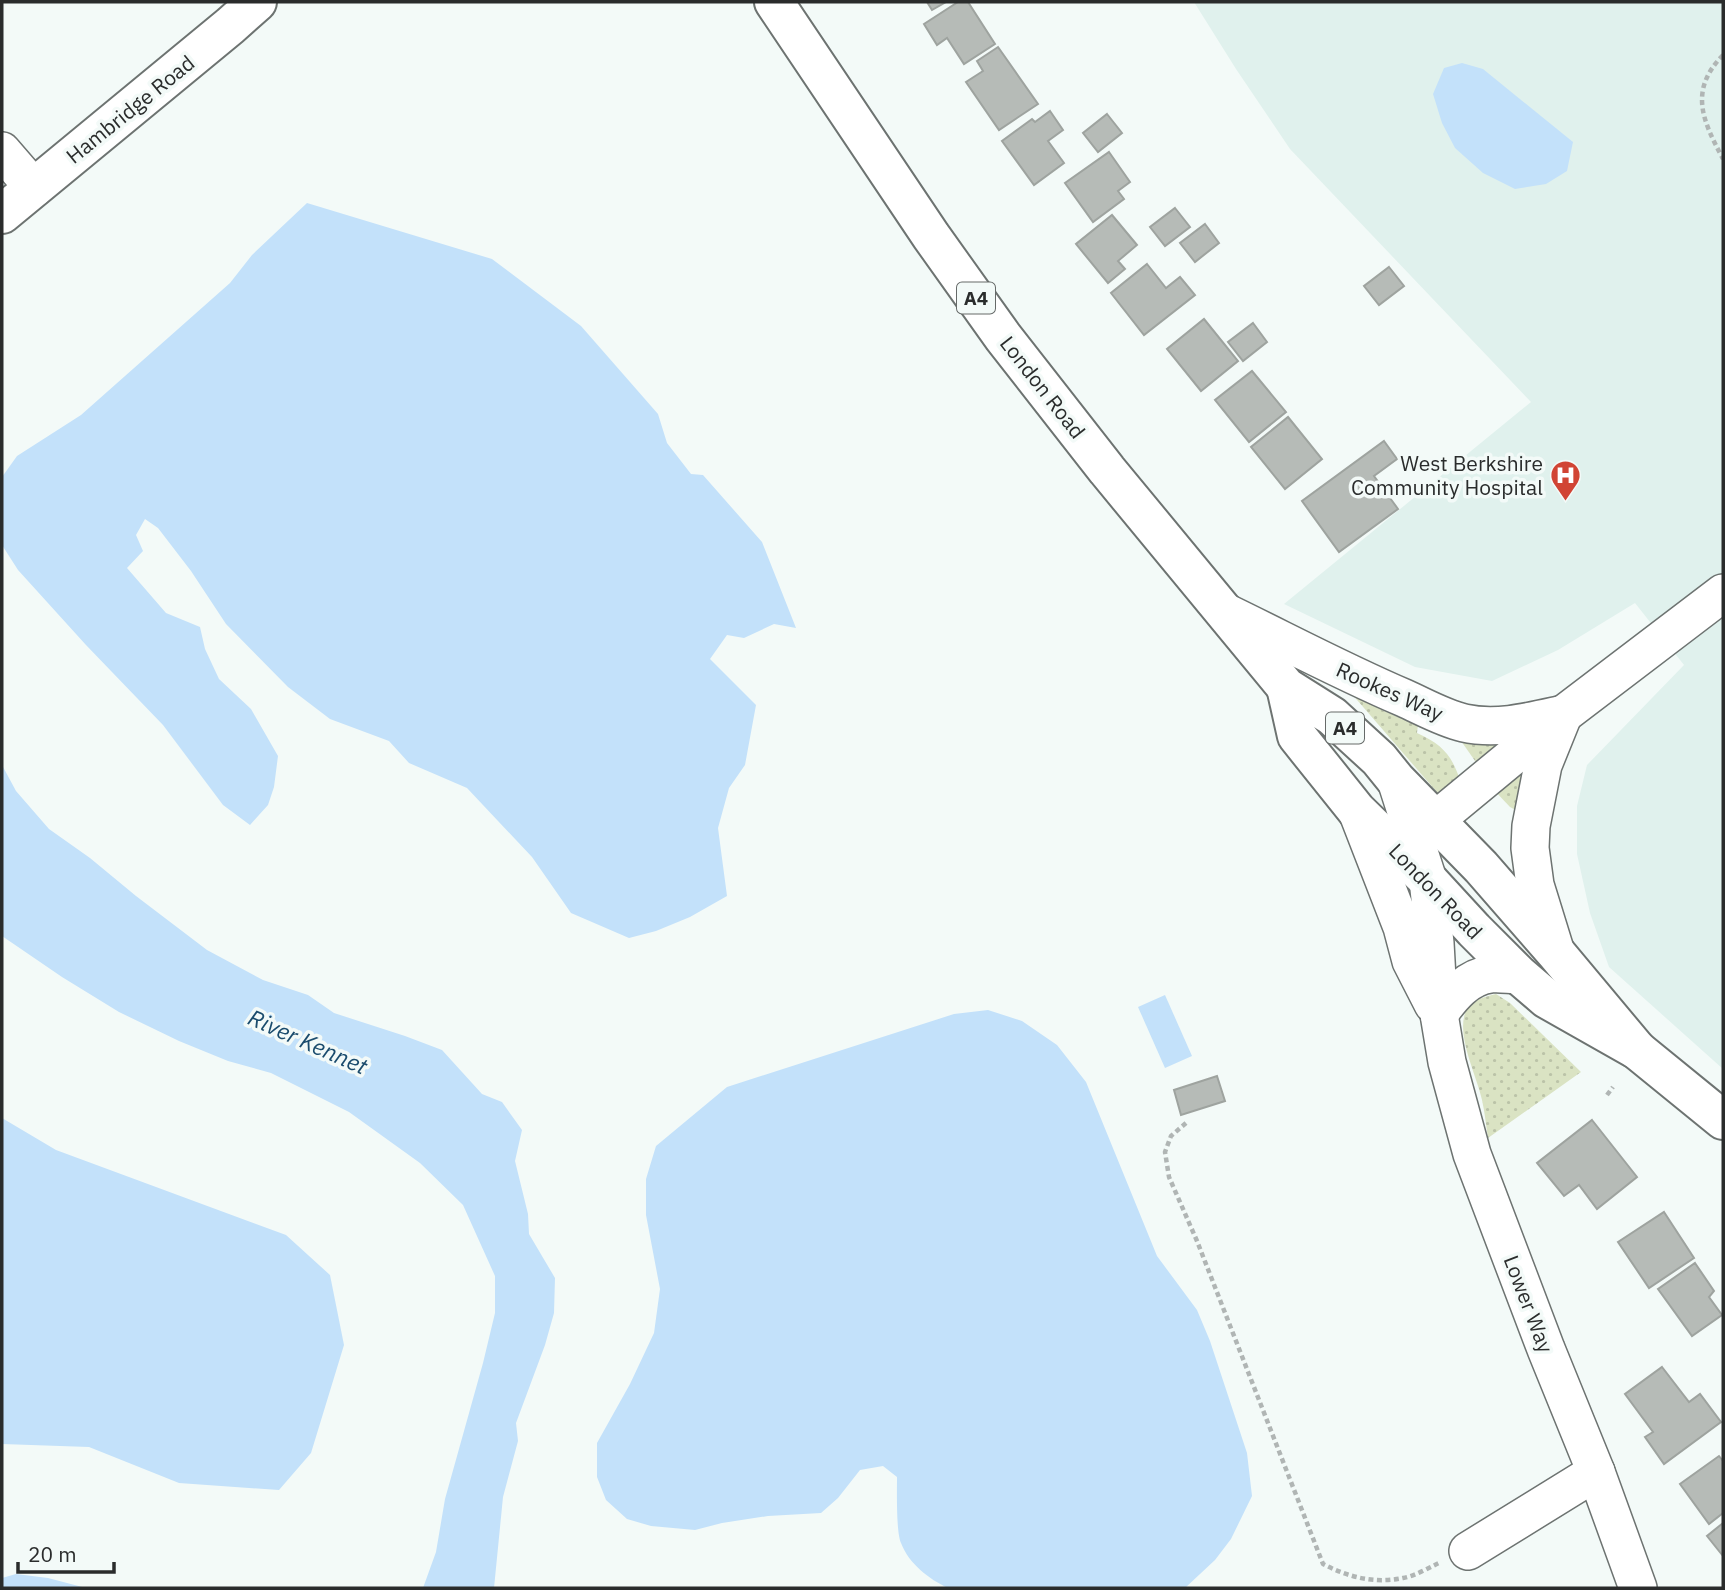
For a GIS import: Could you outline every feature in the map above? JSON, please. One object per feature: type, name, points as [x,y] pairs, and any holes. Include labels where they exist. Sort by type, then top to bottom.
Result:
[{"type":"main road","name":"Hambridge Road","points":[[2,214],[257,2]]},
{"type":"main road","name":"London Road","points":[[774,2],[931,236],[1003,337],[1107,470],[1286,687],[1332,716],[1379,759],[1396,780],[1428,880],[1474,930],[1547,999],[1637,1050],[1723,1120]]},
{"type":"main road","name":"London Road","points":[[1286,687],[1297,736],[1357,811],[1413,833],[1481,867],[1637,1050]]},
{"type":"street","points":[[2,151],[34,188]]},
{"type":"street","name":"Rookes Way","points":[[1413,833],[1723,593]]},
{"type":"street","name":"Rookes Way","points":[[1225,612],[1360,680],[1464,723],[1514,725],[1564,714]]},
{"type":"street","points":[[1556,953],[1535,885],[1530,848],[1531,826],[1543,765],[1564,714]]},
{"type":"street","name":"Lower Way","points":[[1357,811],[1402,927],[1411,961],[1439,1014]]},
{"type":"street","name":"Lower Way","points":[[1428,880],[1439,1014],[1447,1062],[1472,1154],[1596,1472],[1638,1588]]},
{"type":"street","points":[[1439,1014],[1454,994],[1473,980],[1492,974],[1520,975]]},
{"type":"street","points":[[1468,1550],[1596,1472]]},
{"type":"path","points":[[1723,55],[1705,83],[1701,106],[1704,120],[1723,159]]},
{"type":"path","points":[[1607,1095],[1613,1087]]},
{"type":"path","points":[[1186,1123],[1171,1136],[1165,1152],[1169,1177],[1197,1241],[1322,1564],[1343,1574],[1376,1580],[1405,1578],[1468,1550]]},
{"type":"shaded area","name":"West Berkshire Community Hospital","points":[[1194,2],[1723,2],[1723,1069],[1609,967],[1590,913],[1577,854],[1577,806],[1587,765],[1684,665],[1635,603],[1558,650],[1492,681],[1415,667],[1284,604],[1531,402],[1290,149]]},
{"type":"green space","points":[[1351,693],[1381,698],[1382,710],[1409,722],[1419,715],[1417,733],[1445,752],[1461,783],[1442,798]]},
{"type":"green space","points":[[1452,728],[1516,735],[1480,768]]},
{"type":"green space","points":[[1535,756],[1523,814],[1510,807],[1493,789]]},
{"type":"green space","points":[[1496,994],[1510,1003],[1581,1072],[1488,1138],[1482,1100],[1463,1030],[1467,1009],[1480,999]]},
{"type":"water","points":[[1462,63],[1483,69],[1573,142],[1567,171],[1546,184],[1515,189],[1483,173],[1455,148],[1442,123],[1433,94],[1444,68]]},
{"type":"water","points":[[307,203],[492,259],[581,326],[658,414],[667,443],[691,474],[703,475],[762,542],[796,628],[774,624],[744,638],[727,635],[710,659],[756,705],[745,765],[729,788],[718,828],[727,896],[690,917],[656,931],[629,938],[571,913],[532,857],[467,788],[409,763],[389,741],[330,719],[288,687],[226,624],[158,528],[145,519],[136,535],[143,551],[127,568],[166,613],[200,627],[205,649],[219,679],[251,709],[278,756],[274,787],[268,805],[250,825],[223,805],[163,725],[18,570],[2,545],[2,477],[17,456],[81,415],[230,283],[252,255]]},
{"type":"water","name":"River Kennet","points":[[2,765],[16,791],[49,829],[207,950],[263,980],[308,995],[334,1013],[442,1050],[482,1094],[502,1102],[522,1130],[515,1161],[528,1214],[529,1234],[555,1278],[554,1313],[516,1423],[518,1441],[503,1497],[494,1588],[423,1588],[436,1552],[445,1499],[495,1313],[495,1276],[463,1205],[420,1163],[349,1112],[271,1073],[228,1061],[119,1012],[2,936]]},
{"type":"water","points":[[1165,995],[1192,1056],[1165,1068],[1138,1007]]},
{"type":"water","points":[[988,1010],[1022,1021],[1057,1045],[1086,1082],[1157,1256],[1197,1310],[1247,1453],[1252,1496],[1231,1539],[1215,1560],[1185,1588],[948,1588],[920,1570],[905,1551],[898,1530],[897,1477],[883,1466],[860,1470],[838,1498],[821,1513],[768,1516],[695,1530],[651,1526],[627,1519],[606,1500],[597,1477],[597,1443],[630,1384],[654,1333],[660,1289],[646,1215],[646,1179],[656,1146],[727,1087],[954,1014]]},
{"type":"water","points":[[2,1118],[56,1150],[286,1235],[330,1275],[344,1345],[311,1453],[279,1490],[179,1483],[89,1447],[2,1444]]},
{"type":"water","points":[[16,1574],[48,1578],[86,1588],[2,1588],[2,1578]]},
{"type":"building","points":[[927,2],[946,2],[932,10]]},
{"type":"building","points":[[958,2],[968,2],[995,44],[964,64],[947,38],[937,45],[924,24]]},
{"type":"building","points":[[998,47],[1038,104],[999,130],[966,82],[983,71],[977,61]]},
{"type":"building","points":[[1050,111],[1063,130],[1048,141],[1064,163],[1034,185],[1002,141],[1032,119],[1035,122]]},
{"type":"building","points":[[1107,114],[1122,133],[1098,152],[1083,133]]},
{"type":"building","points":[[1109,152],[1130,182],[1118,191],[1124,199],[1093,222],[1065,183]]},
{"type":"building","points":[[1175,208],[1190,227],[1165,246],[1150,227]]},
{"type":"building","points":[[1112,215],[1137,245],[1118,261],[1125,269],[1108,283],[1076,244]]},
{"type":"building","points":[[1205,224],[1219,243],[1195,262],[1180,243]]},
{"type":"building","points":[[1147,264],[1166,288],[1180,277],[1195,295],[1144,335],[1111,293]]},
{"type":"building","points":[[1389,267],[1404,286],[1379,305],[1364,286]]},
{"type":"building","points":[[1204,319],[1238,361],[1201,391],[1167,349]]},
{"type":"building","points":[[1253,323],[1267,342],[1243,361],[1228,342]]},
{"type":"building","points":[[1252,371],[1286,412],[1249,442],[1215,400]]},
{"type":"building","points":[[1288,417],[1322,459],[1285,489],[1251,447]]},
{"type":"building","points":[[1384,441],[1397,459],[1374,476],[1398,509],[1339,552],[1302,501]]},
{"type":"building","points":[[1217,1076],[1225,1101],[1181,1115],[1174,1090]]},
{"type":"building","points":[[1592,1120],[1637,1177],[1597,1209],[1579,1185],[1564,1196],[1537,1163]]},
{"type":"building","points":[[1664,1212],[1694,1258],[1649,1288],[1618,1242]]},
{"type":"building","points":[[1695,1263],[1714,1291],[1709,1297],[1722,1315],[1692,1336],[1658,1289]]},
{"type":"building","points":[[1662,1367],[1689,1402],[1700,1394],[1721,1422],[1664,1464],[1645,1437],[1653,1432],[1625,1394]]},
{"type":"building","points":[[1719,1456],[1723,1461],[1723,1513],[1709,1524],[1680,1484]]},
{"type":"building","points":[[1723,1523],[1723,1556],[1707,1536]]},
{"type":"place","name":"West Berkshire Community Hospital","points":[[1566,502]]}]
